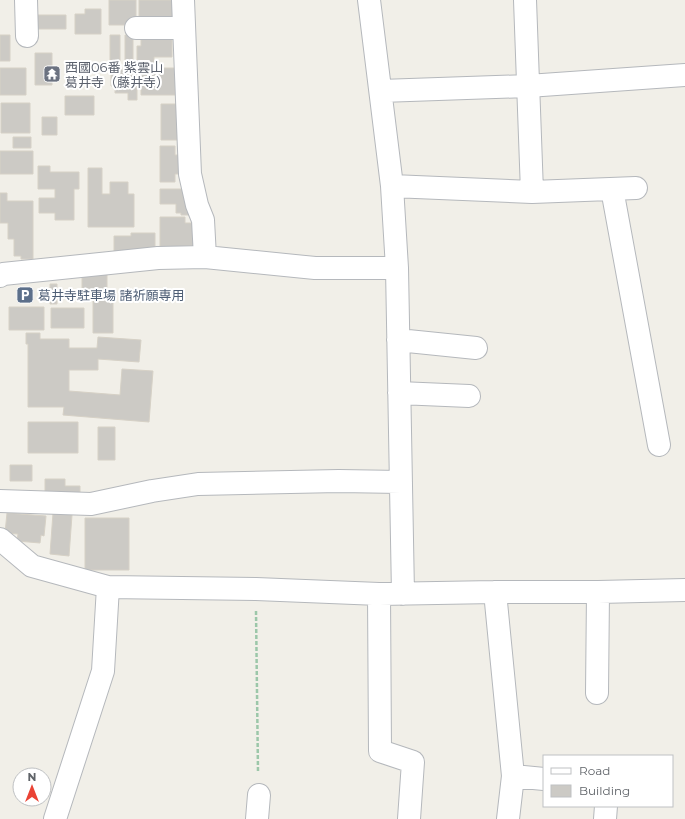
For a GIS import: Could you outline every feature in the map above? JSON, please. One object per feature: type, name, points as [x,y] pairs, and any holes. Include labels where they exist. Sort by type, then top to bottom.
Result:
[{"type":"street","points":[[26,0],[27,36]]},
{"type":"street","points":[[183,0],[190,174],[197,205],[203,220],[205,257]]},
{"type":"street","points":[[370,0],[392,186],[397,268],[403,594]]},
{"type":"street","points":[[525,0],[532,192]]},
{"type":"street","points":[[136,28],[184,28]]},
{"type":"street","points":[[381,91],[528,86],[685,75]]},
{"type":"street","points":[[392,186],[532,192],[636,188]]},
{"type":"street","points":[[612,189],[659,445]]},
{"type":"street","points":[[0,276],[2,274],[158,258],[205,257],[315,268],[397,268]]},
{"type":"street","points":[[398,340],[476,348]]},
{"type":"street","points":[[399,393],[469,396]]},
{"type":"street","points":[[0,502],[91,504],[152,491],[198,484],[339,481],[401,482]]},
{"type":"street","points":[[0,539],[32,566],[108,587],[256,589],[379,594],[685,590]]},
{"type":"street","points":[[55,819],[103,671],[108,587]]},
{"type":"street","points":[[495,592],[513,776],[508,819]]},
{"type":"street","points":[[597,693],[598,592]]},
{"type":"street","points":[[379,594],[380,751],[413,762],[409,819]]},
{"type":"street","points":[[513,776],[543,779]]},
{"type":"street","points":[[256,819],[259,795]]},
{"type":"street","points":[[605,819],[606,807]]},
{"type":"path","points":[[256,589],[259,795]]},
{"type":"building","points":[[109,0],[136,0],[136,18],[133,25],[109,25]]},
{"type":"building","points":[[139,0],[174,0],[174,22],[139,19]]},
{"type":"building","points":[[85,9],[101,9],[101,34],[75,34],[75,14],[85,14]]},
{"type":"building","points":[[35,15],[66,15],[66,29],[35,29]]},
{"type":"building","points":[[0,35],[10,35],[10,61],[0,61]]},
{"type":"building","points":[[110,35],[120,35],[120,62],[110,62]]},
{"type":"building","points":[[125,35],[133,35],[133,61],[125,61]]},
{"type":"building","points":[[141,36],[172,36],[172,57],[154,57],[154,65],[137,65],[137,46],[141,46]]},
{"type":"building","points":[[35,53],[52,53],[52,85],[35,85]]},
{"type":"building","points":[[0,68],[26,68],[26,95],[0,95]]},
{"type":"building","points":[[141,68],[175,68],[175,95],[141,95]]},
{"type":"building","points":[[111,69],[137,69],[137,100],[128,100],[128,93],[115,93],[115,86],[111,86]]},
{"type":"building","points":[[65,96],[94,96],[94,115],[65,115]]},
{"type":"building","points":[[1,103],[30,103],[30,133],[1,133]]},
{"type":"building","points":[[161,104],[177,104],[177,140],[161,140]]},
{"type":"building","points":[[42,117],[57,117],[57,135],[42,135]]},
{"type":"building","points":[[13,137],[31,137],[31,148],[13,148]]},
{"type":"building","points":[[160,146],[175,146],[175,155],[180,155],[180,174],[175,174],[175,182],[160,182]]},
{"type":"building","points":[[0,151],[33,151],[33,174],[0,174]]},
{"type":"building","points":[[38,166],[50,166],[50,172],[79,172],[79,189],[74,189],[74,220],[55,220],[55,213],[39,213],[39,198],[55,198],[55,189],[38,189]]},
{"type":"building","points":[[88,168],[102,168],[102,194],[110,194],[110,182],[128,182],[128,194],[134,194],[134,227],[88,227]]},
{"type":"building","points":[[160,189],[186,189],[187,212],[192,212],[192,215],[181,215],[181,213],[176,213],[176,204],[160,204]]},
{"type":"building","points":[[0,193],[7,193],[7,201],[33,201],[33,259],[21,259],[21,256],[14,256],[14,239],[8,239],[8,223],[0,223]]},
{"type":"building","points":[[160,217],[185,217],[185,223],[194,223],[194,250],[160,250]]},
{"type":"building","points":[[131,233],[155,233],[155,252],[114,256],[114,236],[131,236]]},
{"type":"building","points":[[82,273],[107,273],[107,292],[82,292]]},
{"type":"building","points":[[50,284],[57,284],[57,304],[50,304]]},
{"type":"building","points":[[93,296],[113,296],[113,333],[93,333]]},
{"type":"building","points":[[9,307],[44,307],[44,330],[9,330]]},
{"type":"building","points":[[51,308],[84,308],[84,328],[51,328]]},
{"type":"building","points":[[26,333],[40,333],[40,339],[69,339],[69,348],[97,348],[98,337],[141,340],[139,362],[98,359],[98,370],[69,370],[69,391],[120,395],[122,369],[153,371],[149,422],[63,415],[64,407],[28,407],[28,344],[26,344]]},
{"type":"building","points":[[28,422],[78,422],[78,453],[28,453]]},
{"type":"building","points":[[98,427],[115,427],[115,460],[98,460]]},
{"type":"building","points":[[10,465],[32,465],[32,481],[10,481]]},
{"type":"building","points":[[45,479],[65,479],[65,486],[80,486],[80,498],[45,498]]},
{"type":"building","points":[[7,513],[46,516],[44,536],[41,535],[40,543],[17,541],[18,534],[5,533]]},
{"type":"building","points":[[53,513],[72,515],[69,556],[50,554]]},
{"type":"building","points":[[85,518],[129,518],[129,570],[85,570]]},
{"type":"place","name":"西國06番 紫雲山 葛井寺（藤井寺）","points":[[52,74]]},
{"type":"place","name":"葛井寺駐車場 諸祈願専用","points":[[25,295]]}]
